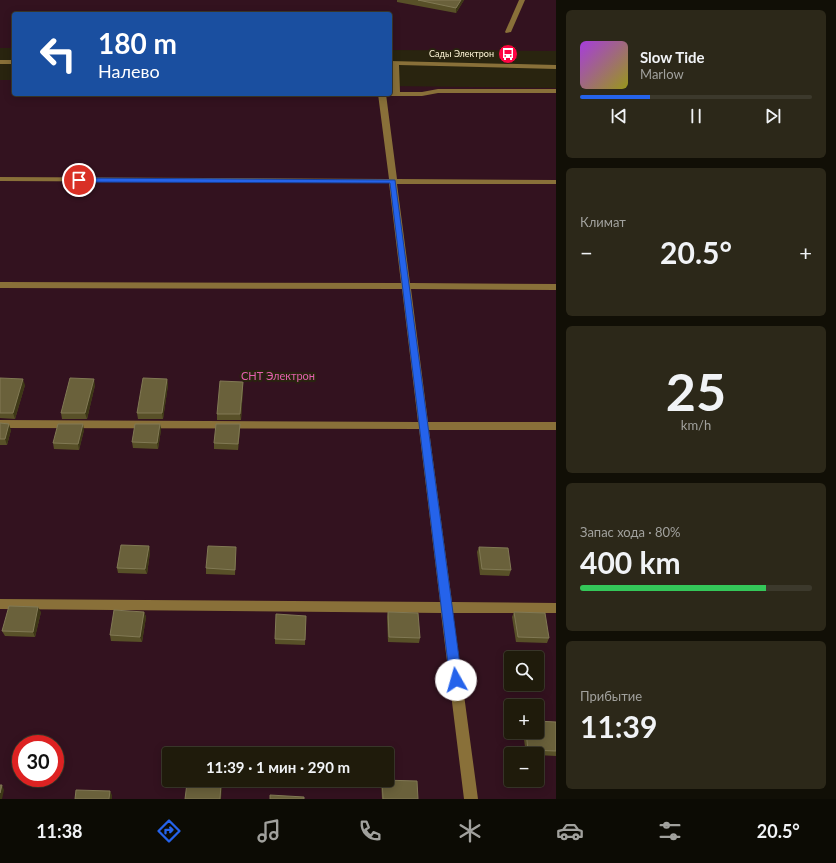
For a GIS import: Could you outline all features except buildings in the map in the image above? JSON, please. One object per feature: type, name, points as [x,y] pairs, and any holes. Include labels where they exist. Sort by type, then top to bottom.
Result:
[{"type":"street","points":[[508,32],[522,0]]},
{"type":"street","points":[[0,62],[12,62]]},
{"type":"street","points":[[556,67],[393,63],[393,94],[422,94],[462,91],[556,92]]},
{"type":"street","points":[[382,96],[471,799]]},
{"type":"street","points":[[0,180],[556,182]]},
{"type":"street","points":[[0,285],[556,287]]},
{"type":"street","points":[[0,424],[556,426]]},
{"type":"street","points":[[0,604],[447,606],[556,608]]},
{"type":"green space","points":[[0,0],[556,0],[556,51],[392,50],[392,12],[12,12],[12,48],[0,48]]},
{"type":"green space","name":"СНТ Электрон","points":[[0,80],[12,80],[12,96],[392,96],[392,86],[556,88],[556,799],[0,799]]},
{"type":"place","name":"Сады Электрон","points":[[508,54]]},
{"type":"route","points":[[79,180],[393,181],[456,680]]}]
